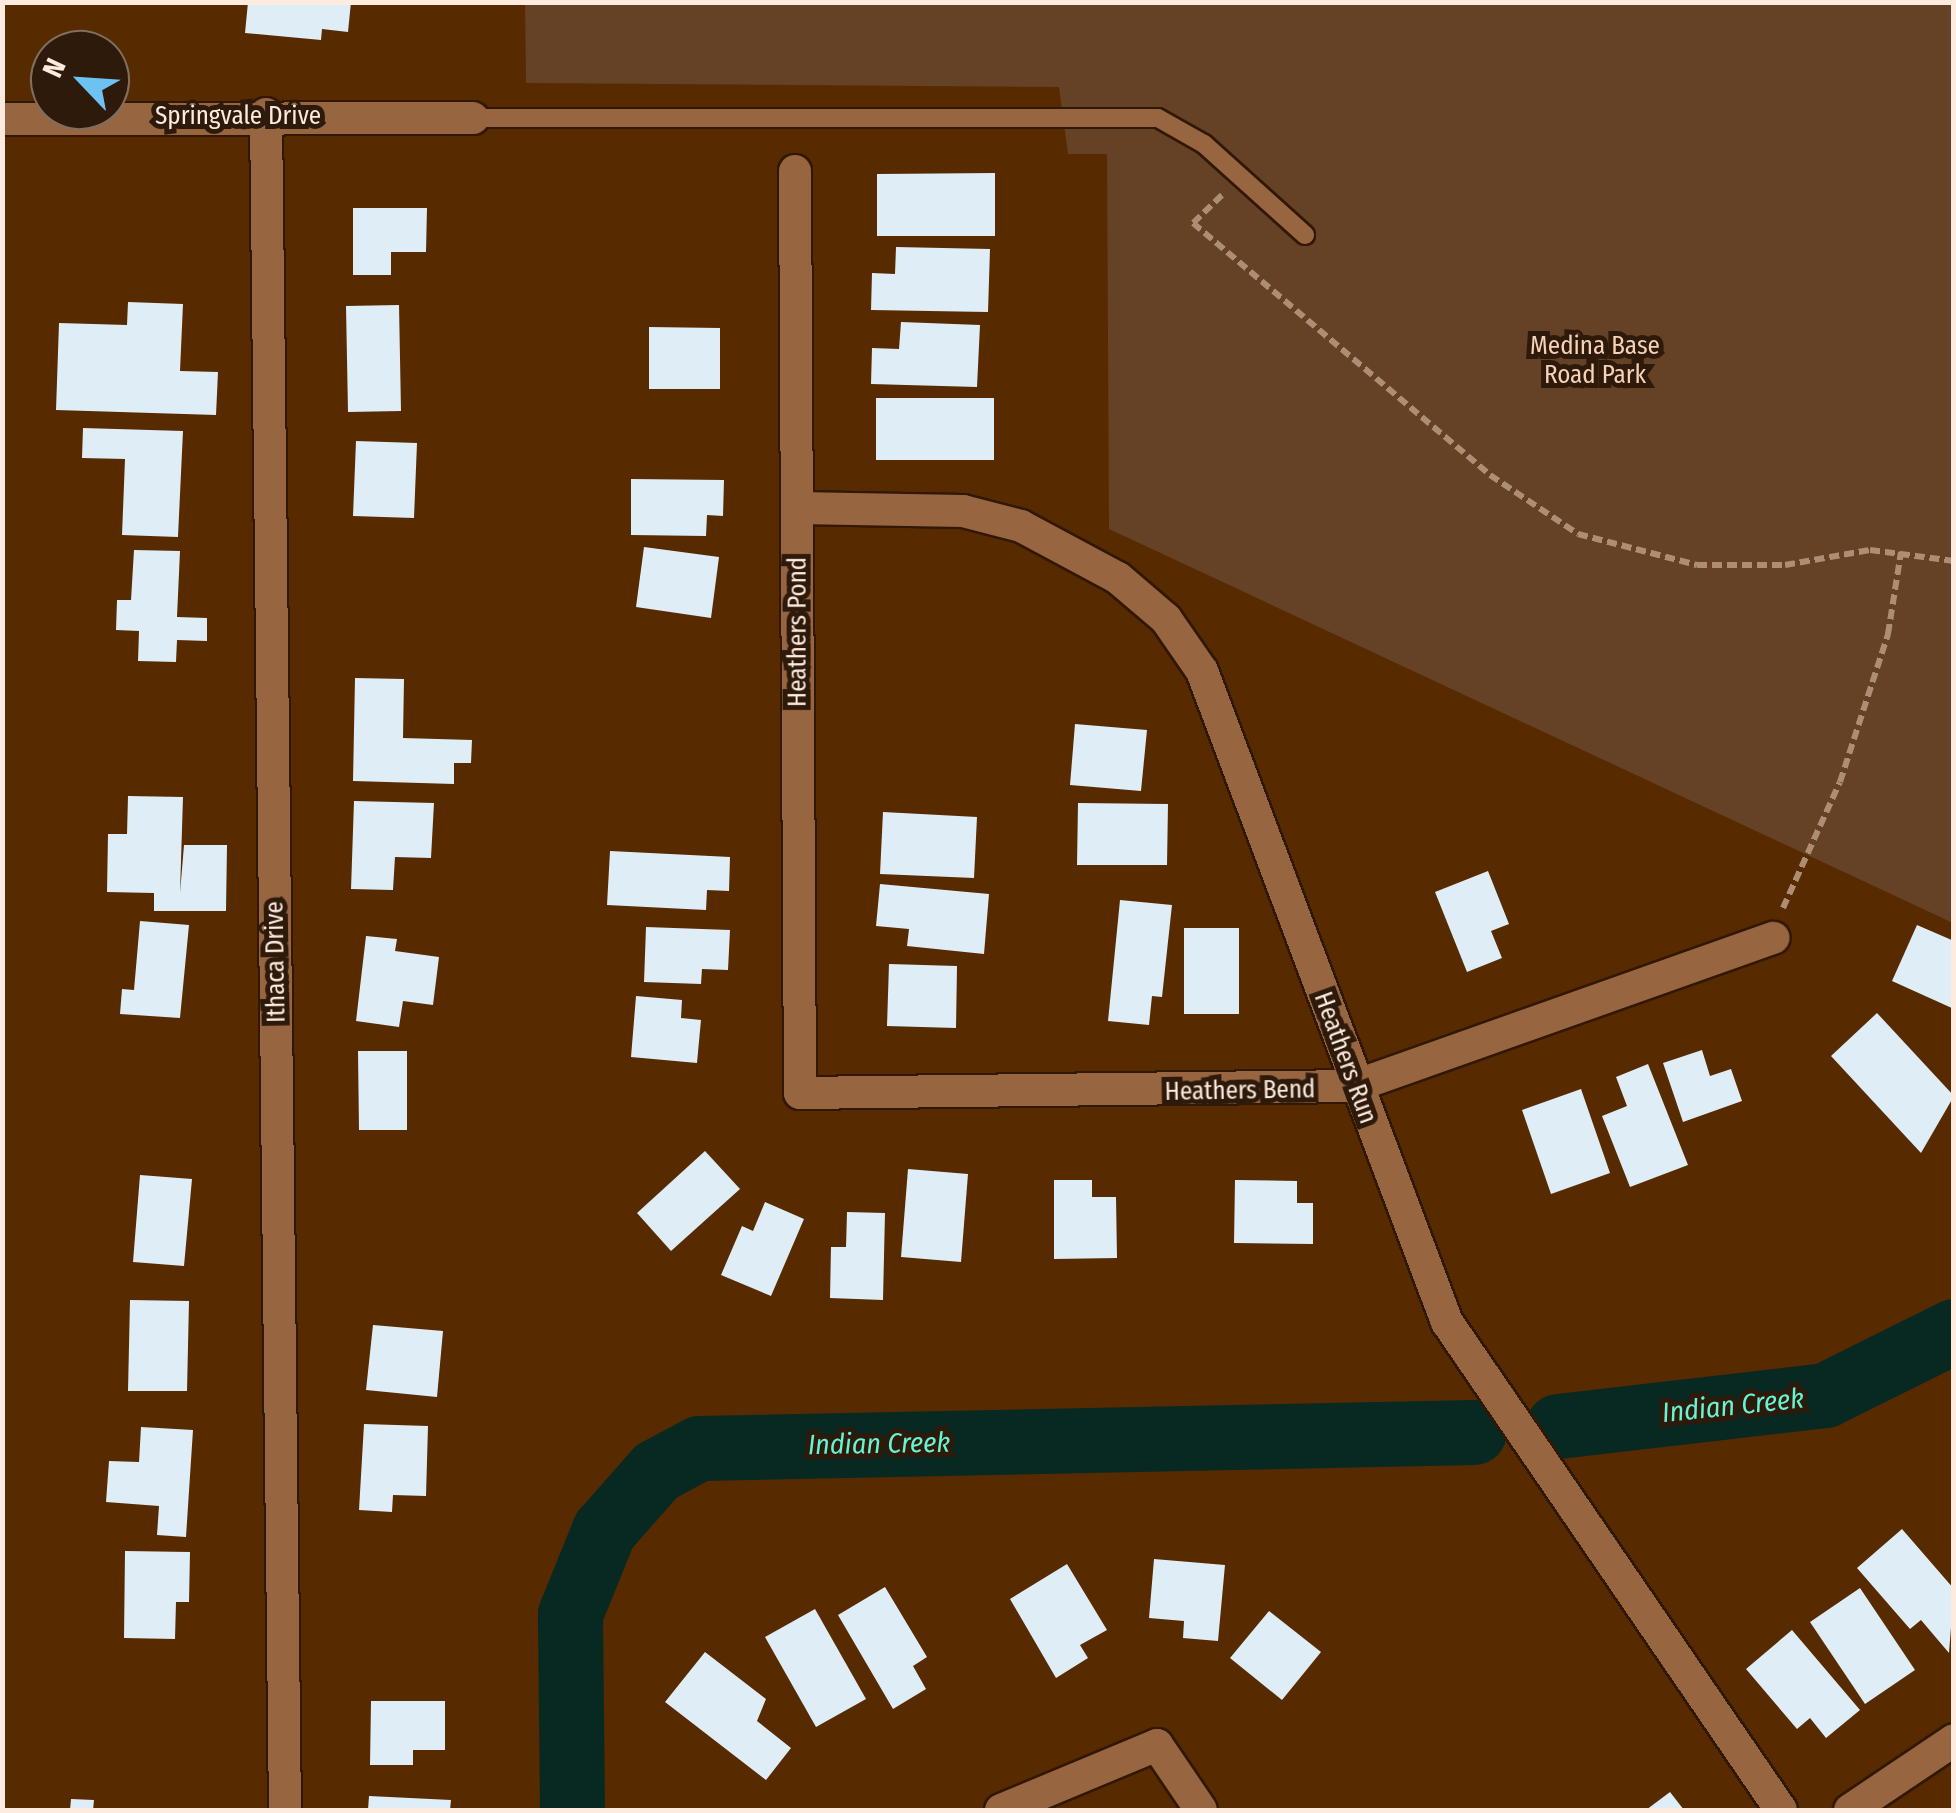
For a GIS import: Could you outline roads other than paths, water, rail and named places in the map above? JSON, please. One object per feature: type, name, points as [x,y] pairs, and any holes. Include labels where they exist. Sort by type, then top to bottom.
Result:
[{"type":"street","name":"Springvale Drive","points":[[2,119],[266,114],[473,118]]},
{"type":"street","name":"Ithaca Drive","points":[[266,114],[285,1810]]},
{"type":"street","name":"Heathers Pond","points":[[795,171],[800,1093]]},
{"type":"street","name":"Heathers Run","points":[[798,508],[963,511],[1020,526],[1104,570],[1166,619],[1202,671],[1354,1086],[1447,1322],[1781,1810]]},
{"type":"street","name":"Heathers Bend","points":[[800,1093],[1354,1086],[1774,938]]},
{"type":"street","points":[[1850,1810],[1954,1740]]},
{"type":"street","points":[[1001,1810],[1156,1745],[1201,1810]]},
{"type":"lane","points":[[473,118],[1109,111],[1158,118],[1242,177],[1305,235]]},
{"type":"waterway","name":"Indian Creek","points":[[1558,1426],[1825,1395],[1954,1331]]},
{"type":"waterway","name":"Indian Creek","points":[[572,1810],[570,1614],[604,1530],[656,1471],[699,1448],[1474,1432]]},
{"type":"park label","name":"Medina Base Road Park","points":[[1595,362]]}]
